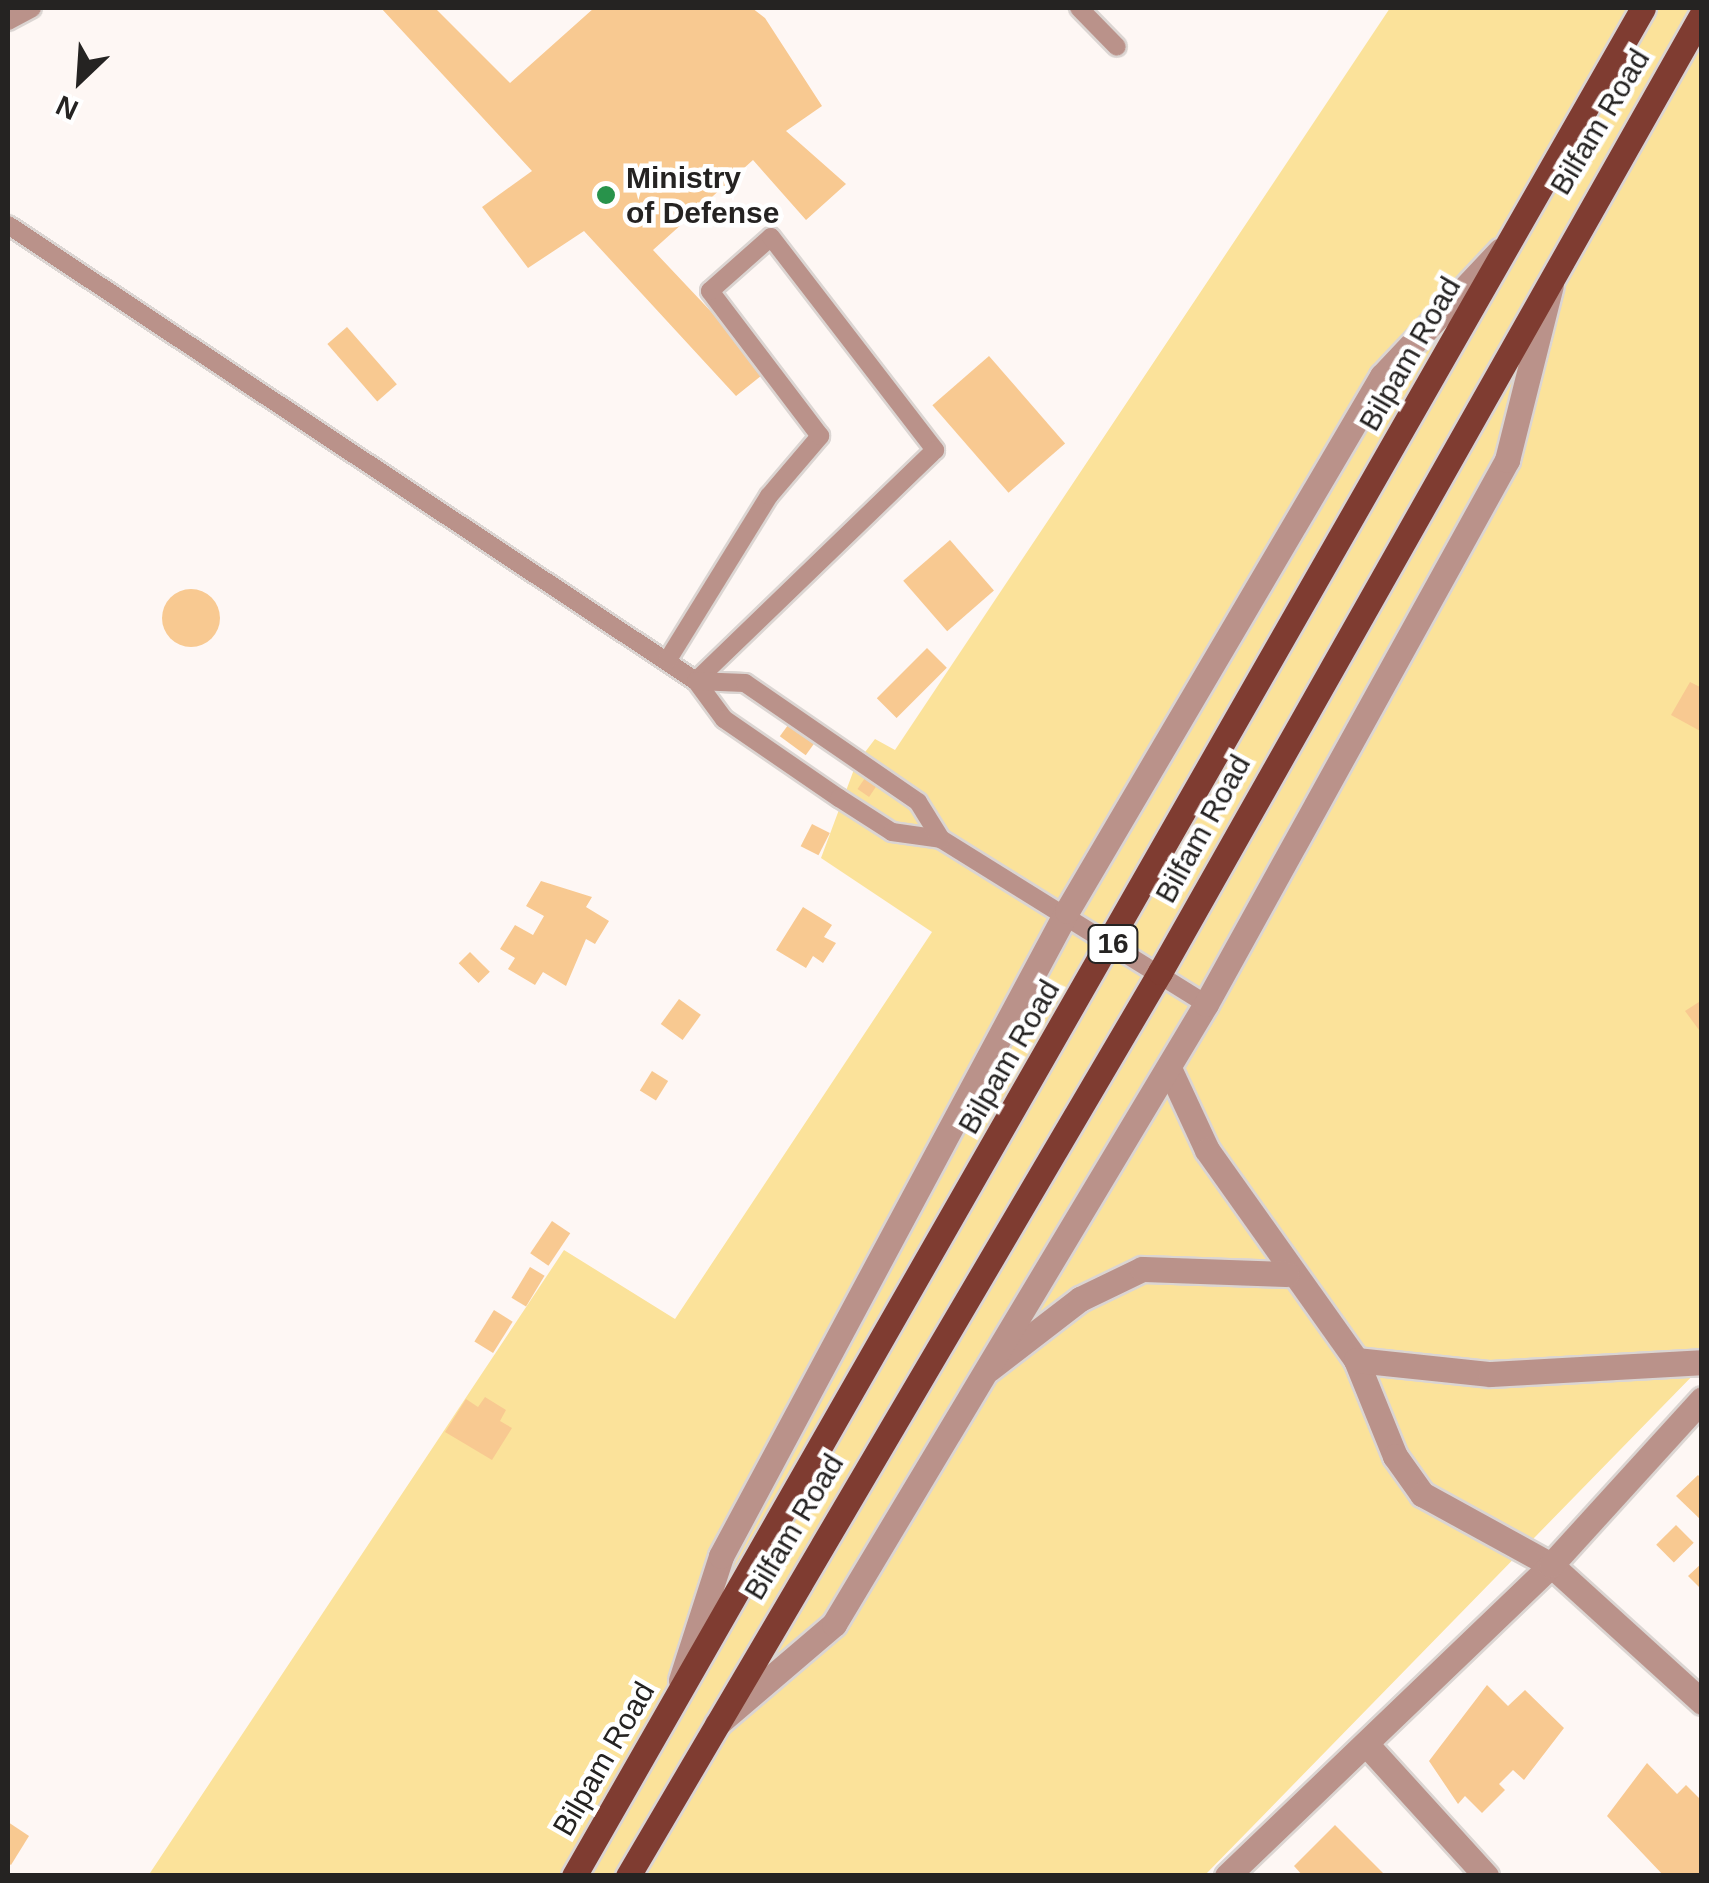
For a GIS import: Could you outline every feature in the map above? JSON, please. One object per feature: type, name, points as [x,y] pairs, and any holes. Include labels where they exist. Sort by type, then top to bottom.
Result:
[{"type":"main road","name":"Bilpam Road","points":[[574,1876],[1114,942],[1643,8]]},
{"type":"main road","name":"Bilfam Road","points":[[628,1876],[1160,972],[1556,259],[1702,14]]},
{"type":"street","points":[[674,1704],[721,1556],[1067,911],[1382,376],[1514,237]]},
{"type":"street","points":[[713,1728],[834,1624],[1206,1004],[1508,460],[1556,259]]},
{"type":"street","points":[[1169,1068],[1206,1150],[1286,1274],[1356,1360],[1395,1456],[1422,1494],[1551,1565],[1702,1702]]},
{"type":"street","points":[[990,1369],[1080,1299],[1142,1269],[1286,1274]]},
{"type":"street","points":[[1356,1360],[1490,1374],[1612,1360],[1702,1362]]},
{"type":"street","points":[[1227,1876],[1368,1745],[1551,1565],[1702,1399]]},
{"type":"street","points":[[1368,1745],[1486,1876]]},
{"type":"lane","points":[[8,21],[32,8]]},
{"type":"lane","points":[[1079,8],[1117,47]]},
{"type":"lane","points":[[8,225],[696,681],[724,719],[852,806],[892,832],[940,839],[1067,911],[1206,1004]]},
{"type":"lane","points":[[666,661],[769,496],[820,436],[710,292],[771,237],[935,450],[696,681]]},
{"type":"lane","points":[[696,681],[745,683],[918,802],[940,839]]},
{"type":"shaded area","points":[[1390,8],[1701,8],[1701,1367],[1205,1875],[148,1876],[564,1250],[675,1319],[932,932],[821,858],[856,764],[875,739],[895,750]]},
{"type":"building","name":"Ministry of Defense","points":[[381,8],[435,8],[510,83],[594,8],[752,8],[765,18],[822,106],[786,131],[846,184],[806,220],[753,160],[653,250],[767,371],[736,396],[584,231],[528,268],[482,207],[532,171]]},
{"type":"building","points":[[347,327],[397,384],[377,401],[327,344]]},
{"type":"building","points":[[989,356],[1065,444],[1008,493],[932,405]]},
{"type":"building","points":[[950,540],[994,591],[947,631],[903,581]]},
{"type":"building","points":[[191,589],[211,598],[220,618],[211,638],[191,647],[171,638],[162,618],[171,598]]},
{"type":"building","points":[[927,648],[947,668],[897,718],[877,698]]},
{"type":"building","points":[[1690,682],[1702,688],[1702,732],[1671,715]]},
{"type":"building","points":[[791,721],[817,740],[806,755],[780,736]]},
{"type":"building","points":[[867,775],[879,783],[869,797],[857,789]]},
{"type":"building","points":[[812,824],[830,833],[818,855],[801,846]]},
{"type":"building","points":[[541,881],[592,897],[586,907],[609,921],[595,944],[586,939],[566,986],[543,972],[535,985],[508,969],[515,958],[500,949],[515,925],[533,935],[544,916],[526,906]]},
{"type":"building","points":[[803,907],[832,925],[824,937],[836,943],[823,963],[813,956],[806,968],[776,950]]},
{"type":"building","points":[[470,952],[490,972],[478,983],[459,963]]},
{"type":"building","points":[[679,999],[701,1015],[683,1040],[661,1024]]},
{"type":"building","points":[[1702,1000],[1702,1034],[1685,1011]]},
{"type":"building","points":[[652,1071],[668,1081],[656,1101],[640,1091]]},
{"type":"building","points":[[552,1221],[570,1233],[548,1266],[530,1253]]},
{"type":"building","points":[[530,1267],[545,1276],[526,1307],[511,1298]]},
{"type":"building","points":[[494,1310],[513,1322],[493,1353],[474,1341]]},
{"type":"building","points":[[485,1397],[506,1410],[500,1421],[512,1428],[492,1460],[445,1432],[466,1399],[478,1407]]},
{"type":"building","points":[[1698,1475],[1702,1479],[1702,1521],[1676,1496]]},
{"type":"building","points":[[1676,1525],[1694,1543],[1674,1562],[1656,1545]]},
{"type":"building","points":[[1702,1563],[1702,1590],[1688,1576]]},
{"type":"building","points":[[1487,1685],[1508,1706],[1525,1690],[1564,1728],[1524,1780],[1513,1770],[1499,1784],[1505,1790],[1482,1813],[1465,1796],[1458,1804],[1429,1761]]},
{"type":"building","points":[[1647,1763],[1677,1794],[1686,1785],[1702,1801],[1702,1876],[1664,1876],[1607,1816]]},
{"type":"building","points":[[8,1822],[29,1836],[11,1865],[8,1863]]},
{"type":"building","points":[[1335,1825],[1386,1876],[1303,1876],[1294,1866]]},
{"type":"place","name":"Ministry of Defense","points":[[606,195]]}]
